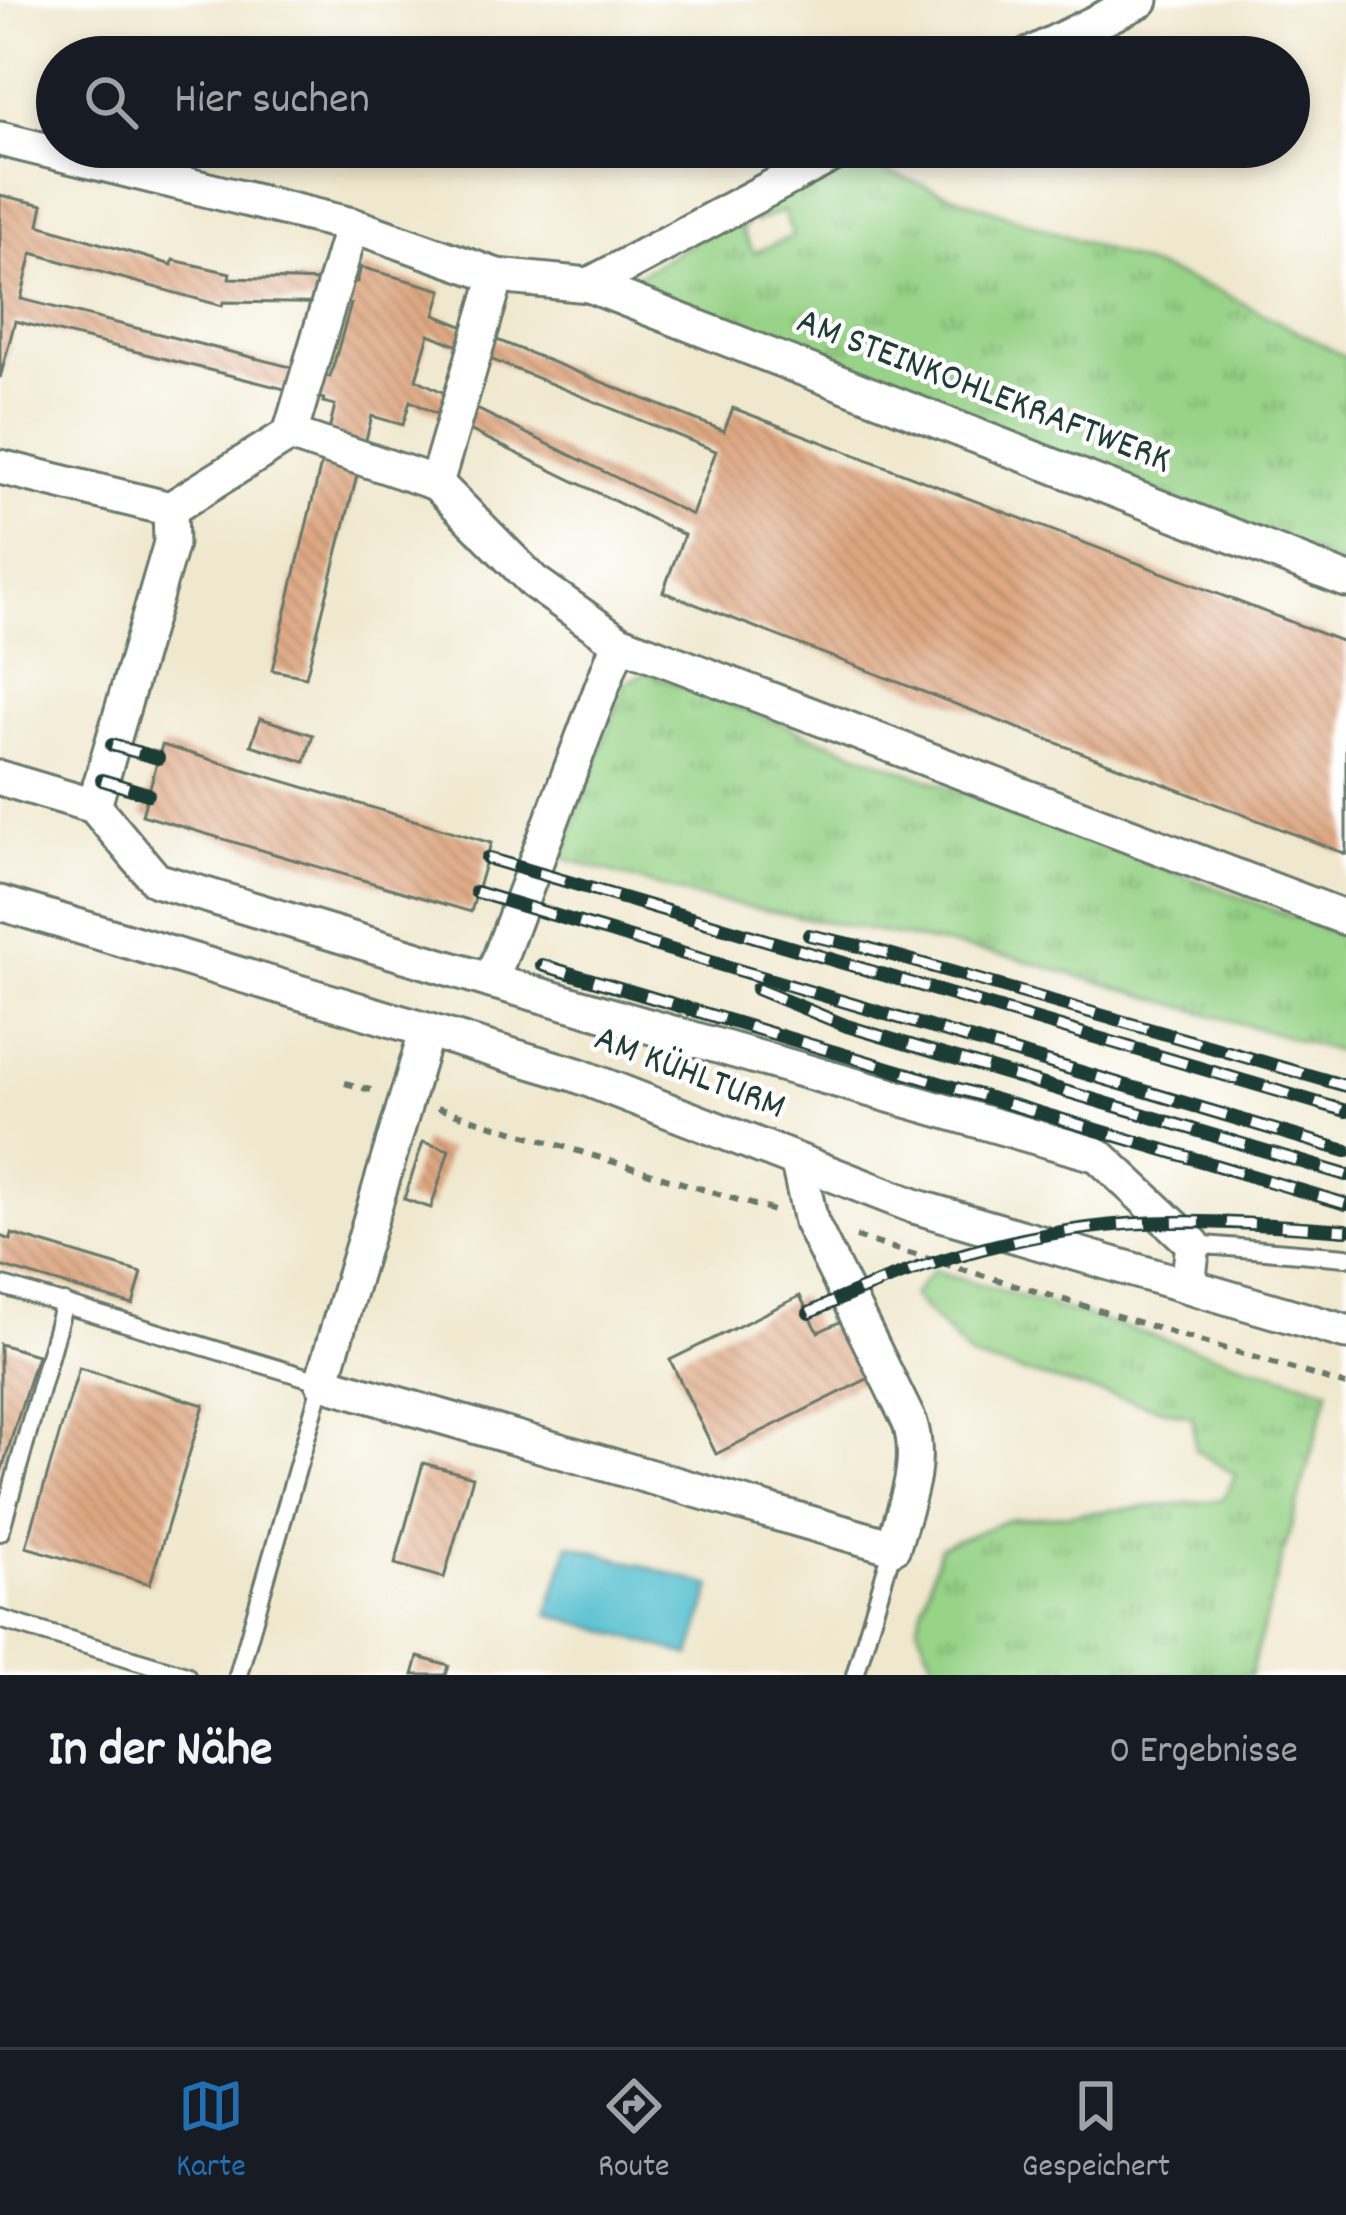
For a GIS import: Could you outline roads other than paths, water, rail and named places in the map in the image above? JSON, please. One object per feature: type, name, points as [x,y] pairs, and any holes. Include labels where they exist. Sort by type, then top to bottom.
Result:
[{"type":"street","points":[[1068,36],[1141,0]]},
{"type":"street","name":"AM STEINKOHLEKRAFTWERK","points":[[0,139],[36,148]]},
{"type":"street","name":"AM STEINKOHLEKRAFTWERK","points":[[119,168],[352,225],[497,276],[589,285],[1346,580]]},
{"type":"street","points":[[589,285],[808,168]]},
{"type":"street","points":[[0,467],[170,509],[290,434],[352,225]]},
{"type":"street","points":[[436,483],[497,276]]},
{"type":"street","points":[[290,434],[436,483],[534,583],[619,642],[1346,918]]},
{"type":"street","points":[[94,806],[171,543],[170,509]]},
{"type":"street","points":[[490,981],[619,642]]},
{"type":"street","points":[[0,778],[94,806],[156,880],[1098,1155],[1193,1244],[1188,1285]]},
{"type":"street","name":"AM KÜHLTURM","points":[[0,903],[596,1082],[798,1163],[1021,1240],[1346,1332]]},
{"type":"street","points":[[427,1030],[322,1382],[893,1547],[915,1470],[917,1445],[811,1222],[798,1163]]},
{"type":"lane","points":[[1193,1244],[1346,1256]]},
{"type":"lane","points":[[0,1285],[322,1382],[238,1675]]},
{"type":"lane","points":[[0,1532],[64,1303]]},
{"type":"lane","points":[[855,1675],[893,1547]]},
{"type":"lane","points":[[0,1619],[186,1675]]},
{"type":"water","points":[[569,1544],[712,1586],[691,1656],[548,1614]]},
{"type":"railway","points":[[112,745],[158,758]]},
{"type":"railway","points":[[102,780],[148,794]]},
{"type":"railway","points":[[487,858],[1346,1111]]},
{"type":"railway","points":[[476,892],[1346,1151]]},
{"type":"railway","points":[[809,935],[1346,1086]]},
{"type":"railway","points":[[542,965],[1346,1204]]},
{"type":"railway","points":[[757,989],[847,1026],[1346,1175]]},
{"type":"railway","points":[[809,1313],[940,1261],[1078,1229],[1194,1222],[1346,1230]]}]
